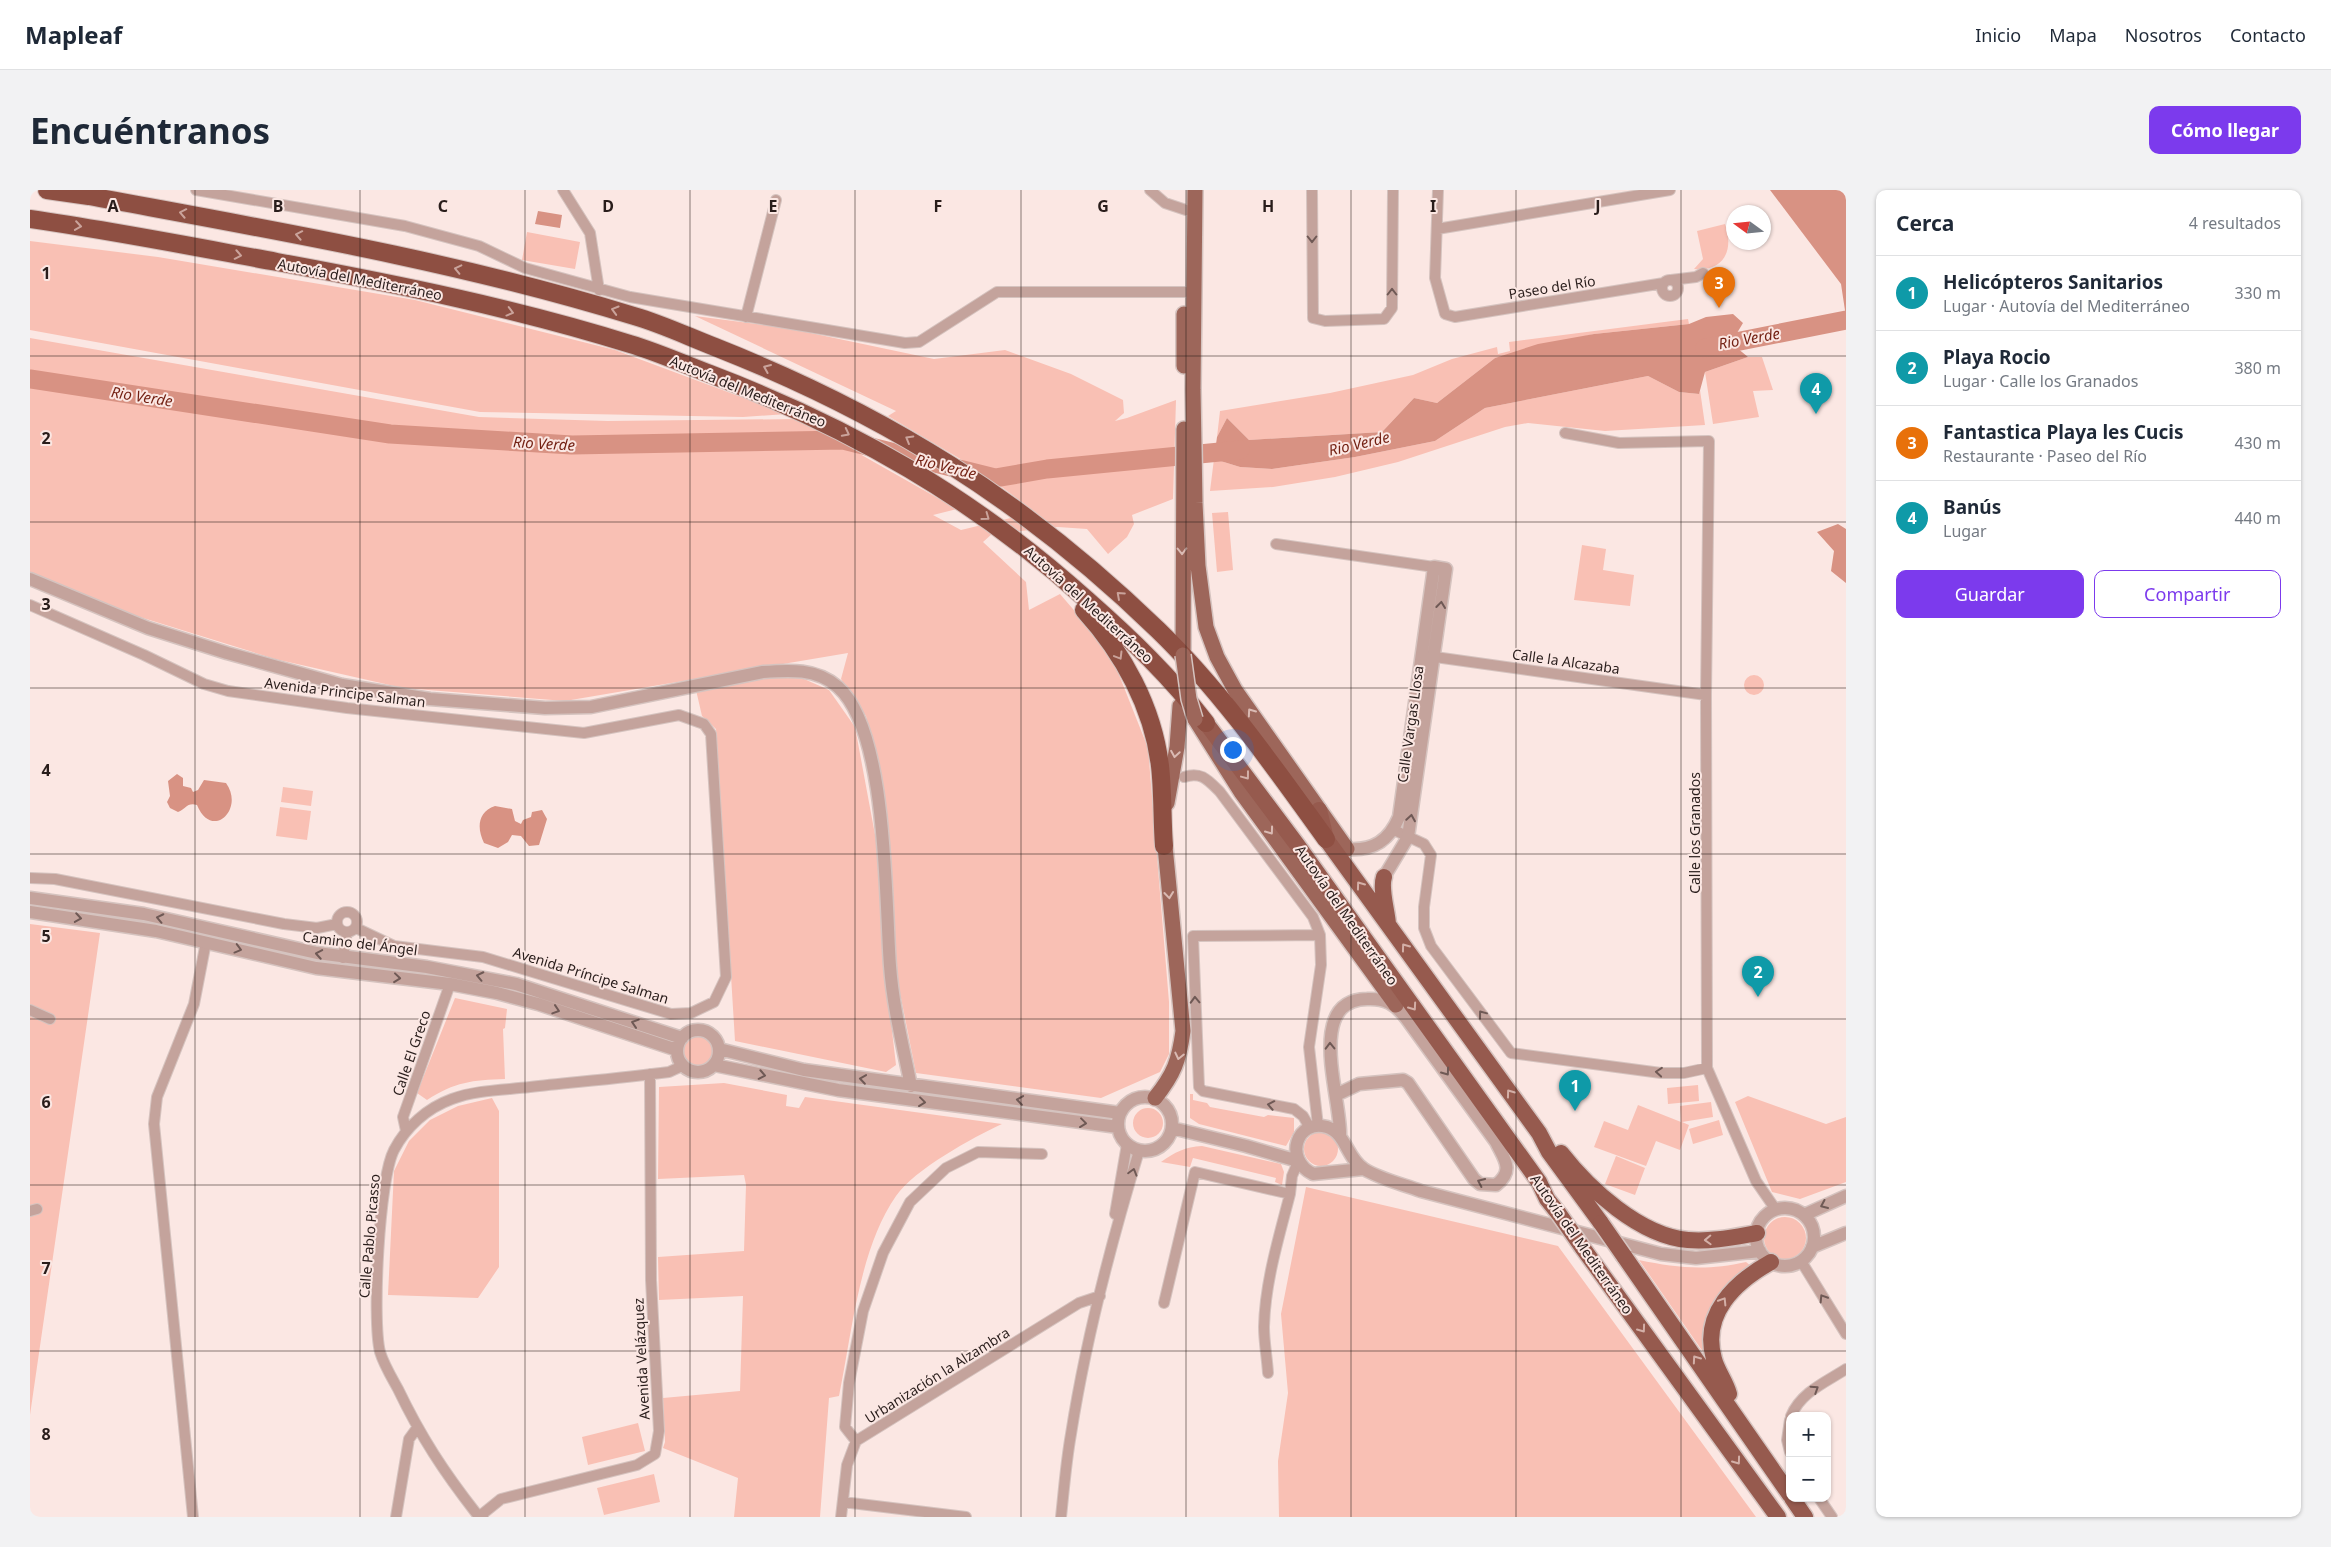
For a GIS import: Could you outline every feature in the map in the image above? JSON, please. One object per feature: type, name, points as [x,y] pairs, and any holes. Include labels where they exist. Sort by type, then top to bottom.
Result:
[{"type":"highway","name":"Autovía del Mediterráneo","points":[[47,190],[90,196],[388,252],[511,281],[638,317],[769,368],[877,421],[935,454],[1000,496],[1051,535],[1123,598],[1192,667],[1276,770],[1335,845],[1388,924],[1539,1133],[1549,1152],[1601,1223],[1786,1489]]},
{"type":"highway","name":"Autovía del Mediterráneo","points":[[30,219],[96,228],[385,282],[501,309],[632,344],[771,397],[830,425],[892,458],[958,498],[1015,539],[1059,575],[1147,656],[1183,693],[1201,721],[1298,846],[1538,1182],[1547,1199],[1778,1517]]},
{"type":"highway","points":[[1059,575],[1072,596],[1115,649],[1137,688],[1145,707],[1160,763],[1164,846]]},
{"type":"highway","points":[[1319,810],[1335,845]]},
{"type":"highway","points":[[1384,877],[1382,885],[1386,899],[1388,924]]},
{"type":"highway","points":[[1539,1133],[1557,1148],[1589,1183],[1620,1209],[1646,1227],[1672,1237],[1687,1240],[1717,1239],[1756,1233]]},
{"type":"highway","points":[[1496,1142],[1532,1187],[1547,1199]]},
{"type":"highway","points":[[1733,1414],[1729,1392],[1714,1361],[1712,1332],[1715,1317],[1720,1306],[1732,1290],[1754,1272],[1765,1256]]},
{"type":"highway","points":[[1795,1502],[1805,1517]]},
{"type":"main road","points":[[1186,190],[1185,292],[1189,390]]},
{"type":"main road","points":[[1196,190],[1189,390],[1189,503],[1183,639],[1183,655],[1189,699],[1241,792],[1396,1005]]},
{"type":"main road","points":[[1189,503],[1201,598],[1210,642],[1235,690],[1319,810],[1335,845]]},
{"type":"main road","points":[[1155,1098],[1172,1076],[1177,1066],[1183,1031],[1164,846],[1165,815],[1177,747],[1180,670],[1183,655]]},
{"type":"street","points":[[196,190],[405,226],[478,246],[525,268],[600,290],[746,317],[905,343],[919,342],[997,292],[1185,292]]},
{"type":"street","points":[[562,190],[590,233],[600,290]]},
{"type":"street","points":[[1150,190],[1165,203],[1186,210]]},
{"type":"street","points":[[1312,190],[1313,318],[1325,321],[1384,319],[1392,308],[1393,190]]},
{"type":"street","points":[[1438,190],[1437,229],[1670,190]]},
{"type":"street","points":[[746,317],[776,200]]},
{"type":"street","name":"Paseo del Río","points":[[1437,229],[1435,278],[1445,314],[1455,317],[1696,277],[1703,273]]},
{"type":"street","name":"Calle los Granados","points":[[1565,433],[1619,443],[1710,441],[1706,695],[1707,1068],[1756,1181],[1776,1210]]},
{"type":"street","points":[[1276,544],[1440,568]]},
{"type":"street","name":"Calle Vargas Llosa","points":[[1384,877],[1408,837],[1409,791],[1422,655],[1431,633],[1440,568]]},
{"type":"street","points":[[30,579],[148,628],[227,653],[342,685],[430,699],[546,708],[591,707],[763,672],[788,670],[824,677],[838,687],[850,700],[859,719],[873,770],[886,865],[893,993],[911,1086]]},
{"type":"street","name":"Avenida Principe Salman","points":[[30,605],[144,655],[204,684],[228,691],[347,708],[584,733],[671,715]]},
{"type":"street","name":"Calle Vargas Llosa","points":[[1394,830],[1409,791],[1435,657],[1431,633]]},
{"type":"street","name":"Calle la Alcazaba","points":[[1422,655],[1706,695]]},
{"type":"street","name":"Avenida Príncipe Salman","points":[[352,930],[394,946],[483,957],[671,1014],[691,1013],[714,1002],[726,977],[713,746],[711,734],[704,724],[679,715],[671,715]]},
{"type":"street","points":[[1184,777],[1194,773],[1204,777],[1220,792],[1313,916],[1320,934],[1321,965],[1309,1047],[1314,1127]]},
{"type":"street","points":[[1335,845],[1366,850],[1382,843],[1394,830],[1424,844],[1431,855],[1424,907],[1424,928],[1432,946],[1511,1053],[1661,1073],[1684,1073],[1707,1068]]},
{"type":"street","points":[[30,878],[55,879],[284,924],[317,928],[337,924]]},
{"type":"street","name":"Camino del Ángel","points":[[30,898],[144,914],[293,949],[343,958],[427,966],[516,984],[682,1038]]},
{"type":"street","name":"Camino del Ángel","points":[[30,912],[105,922],[206,942],[316,968],[450,984],[538,1004],[677,1050]]},
{"type":"street","points":[[337,924],[340,915],[349,912],[357,918],[343,958]]},
{"type":"street","points":[[337,924],[341,930],[352,930]]},
{"type":"street","points":[[1314,1127],[1294,1109],[1203,1092],[1199,1087],[1193,936],[1320,934]]},
{"type":"street","points":[[193,1517],[154,1124],[157,1097],[194,1004],[206,942]]},
{"type":"street","name":"Calle El Greco","points":[[406,1131],[403,1117],[450,984]]},
{"type":"street","points":[[1333,1171],[1343,1159],[1329,1042],[1332,1024],[1346,1005],[1360,999],[1378,998],[1396,1005],[1496,1142],[1506,1162],[1506,1176],[1496,1185],[1480,1184],[1474,1179],[1413,1088],[1403,1080],[1359,1084],[1336,1094]]},
{"type":"street","points":[[30,1010],[50,1019]]},
{"type":"street","points":[[694,1031],[701,1031],[713,1037],[718,1049],[714,1065],[709,1069],[695,1072],[682,1066],[677,1050],[682,1038],[694,1031]]},
{"type":"street","points":[[718,1049],[804,1070],[1120,1113]]},
{"type":"street","points":[[714,1065],[838,1090],[1118,1127]]},
{"type":"street","name":"Calle Pablo Picasso","points":[[482,1516],[476,1513],[439,1465],[416,1428],[381,1354],[376,1331],[376,1291],[385,1183],[393,1152],[406,1131],[423,1115],[451,1099],[484,1092],[669,1072],[682,1066]]},
{"type":"street","name":"Avenida Velázquez","points":[[482,1516],[501,1499],[637,1465],[655,1454],[659,1431],[651,1280],[650,1074]]},
{"type":"street","points":[[1145,1096],[1155,1098],[1162,1102],[1171,1114],[1172,1128],[1164,1144],[1148,1151],[1139,1151],[1127,1144],[1118,1127],[1120,1113],[1126,1105],[1145,1096]]},
{"type":"street","points":[[1266,1151],[1286,1151],[1314,1127],[1329,1127],[1342,1140],[1354,1161],[1363,1169],[1421,1191],[1661,1254],[1696,1258],[1765,1256],[1781,1266],[1792,1265],[1801,1261],[1812,1247],[1846,1233]]},
{"type":"street","points":[[1172,1128],[1266,1151],[1299,1163],[1313,1174],[1319,1175],[1333,1171],[1363,1169]]},
{"type":"street","points":[[1268,1373],[1264,1326],[1267,1292],[1272,1264],[1299,1163],[1297,1142]]},
{"type":"street","points":[[1110,1252],[1127,1144]]},
{"type":"street","points":[[1061,1517],[1071,1434],[1100,1296],[1110,1252],[1139,1151]]},
{"type":"street","points":[[856,1441],[845,1427],[849,1383],[863,1311],[883,1253],[910,1202],[946,1168],[978,1152],[1042,1154]]},
{"type":"street","points":[[1164,1304],[1195,1172],[1291,1189]]},
{"type":"street","points":[[1804,1215],[1846,1196]]},
{"type":"street","points":[[1765,1256],[1756,1233],[1760,1222],[1768,1214],[1776,1210],[1790,1209],[1804,1215],[1813,1232],[1812,1247]]},
{"type":"street","points":[[1801,1261],[1846,1334]]},
{"type":"street","name":"Urbanización la Alzambra","points":[[841,1517],[847,1465],[856,1441],[1079,1303],[1100,1296]]},
{"type":"street","points":[[1793,1412],[1800,1400],[1846,1369]]},
{"type":"street","points":[[396,1517],[409,1439],[416,1428]]},
{"type":"street","points":[[842,1502],[966,1517]]},
{"type":"street","points":[[1822,1502],[1832,1517]]},
{"type":"shaded area","points":[[1725,224],[1727,250],[1725,257],[1720,263],[1705,269],[1694,269],[1703,259],[1697,231]]},
{"type":"shaded area","points":[[527,232],[580,242],[575,269],[522,260]]},
{"type":"shaded area","points":[[30,241],[158,257],[415,300],[615,350],[787,414],[743,417],[480,412],[30,330]]},
{"type":"shaded area","points":[[695,316],[787,328],[934,359],[1005,350],[1071,374],[1123,400],[1124,413],[1115,421],[1176,400],[1173,499],[1132,515],[1134,524],[1127,537],[1108,554],[1087,529],[1058,527],[992,534],[983,542],[1026,582],[1029,610],[1060,594],[1110,652],[1148,748],[1169,1002],[1169,1054],[1160,1072],[1101,1098],[916,1073],[893,958],[894,903],[887,817],[866,716],[841,679],[848,653],[565,701],[403,688],[275,659],[127,613],[30,572],[30,338],[479,417],[608,421],[798,419],[957,509],[933,515],[961,530],[1035,512],[979,470],[888,416],[896,411]]},
{"type":"shaded area","points":[[1688,319],[1689,324],[1594,334],[1495,358],[1437,403],[1414,398],[1382,432],[1249,440],[1227,418],[1217,437],[1220,411],[1330,393],[1413,375],[1452,359],[1497,347],[1498,354],[1510,351],[1509,342]]},
{"type":"shaded area","points":[[1748,357],[1762,357],[1773,390],[1753,391],[1759,417],[1713,424],[1705,372]]},
{"type":"shaded area","points":[[1648,376],[1679,392],[1699,394],[1700,390],[1705,425],[1605,431],[1528,423],[1505,427],[1398,462],[1335,477],[1273,487],[1210,491],[1214,459],[1240,467],[1272,469],[1355,457],[1435,441],[1485,408]]},
{"type":"shaded area","points":[[1228,512],[1233,570],[1217,572],[1212,513]]},
{"type":"shaded area","points":[[1582,545],[1606,549],[1603,570],[1634,575],[1630,606],[1574,600]]},
{"type":"shaded area","points":[[1754,675],[1761,678],[1764,685],[1761,692],[1754,695],[1747,692],[1744,685],[1747,678]]},
{"type":"shaded area","points":[[771,676],[804,679],[829,690],[855,727],[876,840],[885,971],[896,1065],[886,1072],[735,1041],[716,729],[702,716],[696,690]]},
{"type":"shaded area","points":[[283,787],[313,791],[311,806],[281,802]]},
{"type":"shaded area","points":[[280,807],[311,811],[307,840],[276,836]]},
{"type":"shaded area","points":[[30,924],[100,933],[30,1415]]},
{"type":"shaded area","points":[[455,998],[507,1009],[505,1028],[503,1029],[505,1079],[464,1083],[446,1089],[427,1100],[417,1093]]},
{"type":"shaded area","points":[[698,1036],[704,1037],[712,1045],[712,1057],[704,1065],[698,1066],[692,1065],[684,1057],[683,1051],[684,1045],[692,1037]]},
{"type":"shaded area","points":[[724,1083],[787,1095],[786,1106],[799,1108],[805,1097],[1002,1124],[975,1137],[916,1175],[896,1196],[883,1217],[865,1266],[839,1396],[829,1398],[820,1517],[734,1517],[738,1478],[663,1448],[665,1442],[663,1398],[740,1391],[743,1296],[659,1300],[658,1257],[744,1251],[746,1185],[744,1175],[658,1179],[659,1087]]},
{"type":"shaded area","points":[[1698,1085],[1699,1101],[1668,1104],[1667,1088]]},
{"type":"shaded area","points":[[1190,1094],[1193,1094],[1193,1100],[1207,1103],[1210,1107],[1264,1117],[1268,1115],[1294,1118],[1294,1132],[1286,1146],[1199,1124],[1190,1118]]},
{"type":"shaded area","points":[[1748,1096],[1826,1124],[1846,1117],[1846,1182],[1800,1199],[1772,1192],[1735,1102]]},
{"type":"shaded area","points":[[492,1098],[499,1111],[499,1267],[478,1298],[388,1295],[394,1171],[409,1141],[430,1120],[458,1106]]},
{"type":"shaded area","points":[[1711,1102],[1713,1117],[1682,1122],[1689,1125],[1680,1150],[1656,1141],[1646,1166],[1594,1147],[1604,1121],[1628,1130],[1638,1105],[1681,1122],[1680,1106]]},
{"type":"shaded area","points":[[1148,1108],[1159,1112],[1163,1123],[1159,1134],[1148,1138],[1137,1134],[1133,1123],[1137,1112]]},
{"type":"shaded area","points":[[1719,1120],[1723,1135],[1693,1144],[1689,1129]]},
{"type":"shaded area","points":[[1321,1132],[1328,1133],[1333,1137],[1337,1142],[1337,1156],[1333,1161],[1328,1165],[1321,1166],[1314,1165],[1309,1161],[1305,1156],[1304,1149],[1305,1142],[1309,1137],[1314,1133]]},
{"type":"shaded area","points":[[1202,1146],[1281,1164],[1284,1172],[1282,1185],[1275,1182],[1276,1178],[1193,1158],[1190,1167],[1161,1162],[1180,1151]]},
{"type":"shaded area","points":[[1616,1156],[1645,1168],[1635,1195],[1605,1184]]},
{"type":"shaded area","points":[[1306,1187],[1558,1246],[1756,1517],[1279,1517],[1278,1461],[1288,1393],[1281,1314]]},
{"type":"shaded area","points":[[1789,1217],[1797,1220],[1803,1226],[1806,1238],[1803,1250],[1797,1256],[1781,1259],[1773,1256],[1767,1250],[1764,1234],[1767,1226],[1773,1220]]},
{"type":"shaded area","points":[[1639,1260],[1692,1267],[1718,1267],[1746,1262],[1751,1266],[1728,1288],[1708,1359]]},
{"type":"shaded area","points":[[638,1423],[645,1451],[588,1465],[582,1437]]},
{"type":"shaded area","points":[[654,1474],[660,1502],[604,1515],[597,1488]]},
{"type":"water","points":[[1770,190],[1846,190],[1846,317],[1841,284]]},
{"type":"water","points":[[538,211],[562,215],[560,228],[535,224]]},
{"type":"water","points":[[1733,314],[1743,323],[1731,343],[1748,357],[1705,372],[1699,394],[1679,392],[1648,376],[1485,408],[1435,441],[1355,457],[1272,469],[1240,467],[1214,459],[1217,437],[1227,418],[1249,440],[1382,432],[1414,398],[1437,403],[1495,358],[1538,344],[1594,334],[1689,324],[1706,317]]},
{"type":"water","points":[[1838,524],[1846,529],[1846,583],[1831,571],[1834,551],[1817,532]]},
{"type":"water","points":[[177,774],[183,778],[183,786],[191,788],[193,792],[198,790],[204,780],[226,783],[231,793],[232,802],[229,811],[218,821],[211,820],[203,815],[197,805],[194,804],[178,812],[170,808],[167,802],[170,796],[168,781]]},
{"type":"water","points":[[495,806],[512,809],[515,821],[521,824],[523,820],[531,817],[532,812],[542,810],[547,819],[539,845],[529,846],[521,836],[512,835],[508,842],[498,848],[484,843],[480,832],[480,822],[485,812]]},
{"type":"waterway","name":"Rio Verde","points":[[1705,348],[1846,320]]},
{"type":"waterway","name":"Rio Verde","points":[[30,379],[390,434],[572,445],[843,440],[995,478],[1047,469],[1240,450]]},
{"type":"place","name":"Fantastica Playa les Cucis","points":[[1719,308]]},
{"type":"place","name":"Banús","points":[[1816,414]]},
{"type":"place","name":"Playa Rocio","points":[[1758,997]]},
{"type":"place","name":"Helicópteros Sanitarios","points":[[1575,1111]]}]
